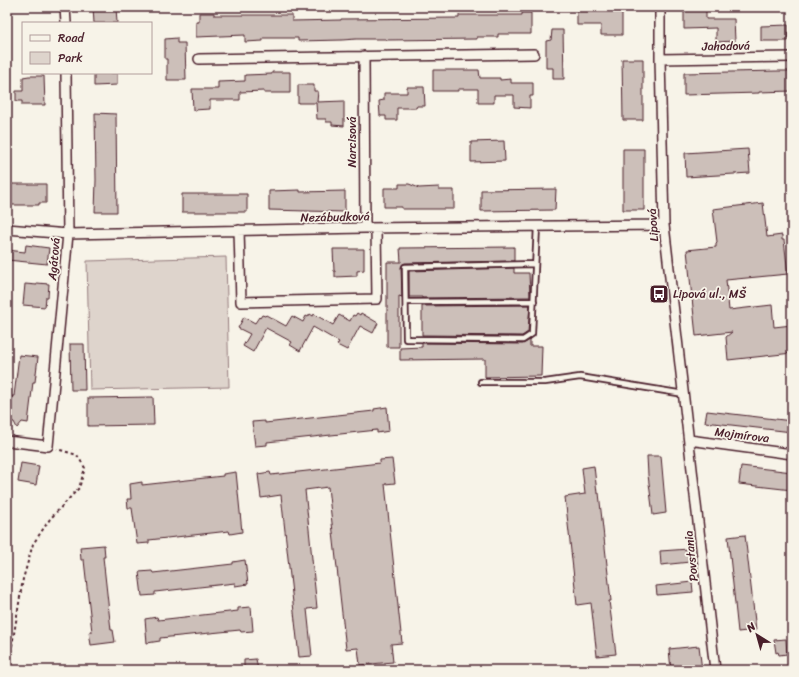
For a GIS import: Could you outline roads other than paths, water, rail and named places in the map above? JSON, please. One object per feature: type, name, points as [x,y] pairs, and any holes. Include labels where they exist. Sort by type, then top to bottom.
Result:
[{"type":"street","points":[[65,7],[66,22]]},
{"type":"street","name":"Lipová","points":[[660,7],[664,225],[689,440]]},
{"type":"street","points":[[199,59],[534,54]]},
{"type":"street","name":"Narcisová","points":[[364,56],[365,228]]},
{"type":"street","name":"Jahodová","points":[[660,59],[792,57]]},
{"type":"street","name":"Agátová","points":[[7,441],[48,446],[68,234],[66,74]]},
{"type":"street","name":"Nezábudková","points":[[7,229],[68,234],[365,228],[664,225]]},
{"type":"street","points":[[239,230],[241,302],[377,299],[376,228]]},
{"type":"street","name":"Mojmírova","points":[[689,440],[792,454]]},
{"type":"street","name":"Povstania","points":[[689,440],[715,670]]},
{"type":"lane","points":[[535,264],[405,267],[406,338],[523,340],[532,334],[537,226]]},
{"type":"lane","points":[[406,302],[534,301]]},
{"type":"lane","points":[[481,382],[545,382],[580,377],[684,394]]},
{"type":"place","name":"Lipová ul., MŠ","points":[[659,294]]}]
